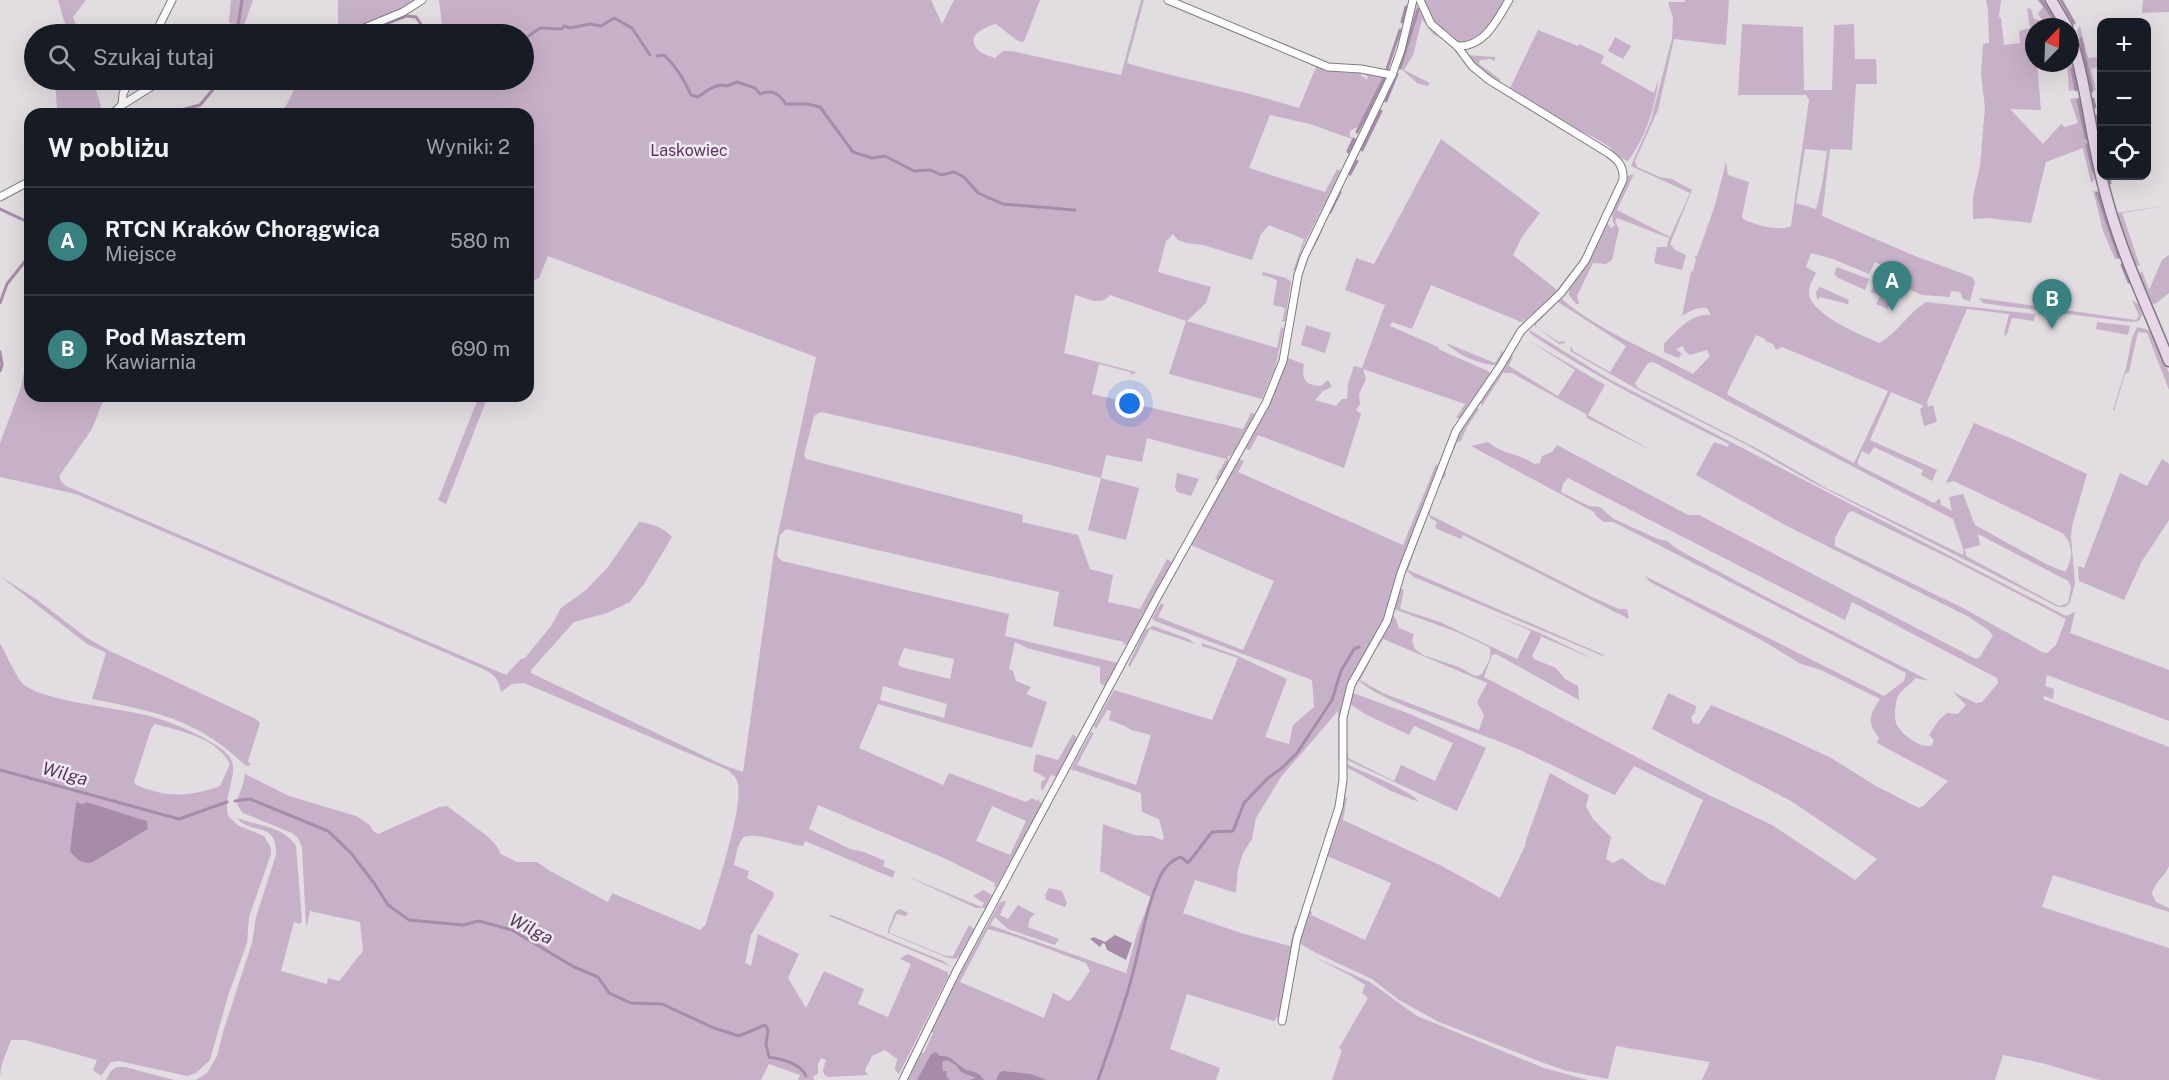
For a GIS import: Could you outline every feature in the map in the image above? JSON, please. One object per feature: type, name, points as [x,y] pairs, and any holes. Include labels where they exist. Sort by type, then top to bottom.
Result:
[{"type":"street","points":[[160,24],[172,0]]},
{"type":"street","points":[[374,24],[403,12],[422,0]]},
{"type":"street","points":[[1168,0],[1328,67],[1361,69],[1392,75]]},
{"type":"street","points":[[1457,46],[1472,45],[1484,36],[1509,0]]},
{"type":"street","points":[[2051,0],[2062,18]]},
{"type":"street","points":[[903,1080],[956,972],[1156,599],[1266,403],[1282,361],[1298,275],[1304,256],[1392,75],[1401,50],[1413,1]]},
{"type":"street","points":[[1282,1021],[1297,938],[1339,807],[1344,771],[1343,718],[1349,688],[1383,630],[1391,611],[1401,573],[1456,431],[1521,331],[1561,293],[1585,261],[1623,180],[1622,168],[1613,157],[1489,80],[1472,66],[1457,46],[1431,24],[1413,1]]},
{"type":"street","points":[[2079,64],[2106,198],[2169,361]]},
{"type":"street","points":[[122,105],[125,90]]},
{"type":"street","points":[[119,108],[146,90]]},
{"type":"street","points":[[0,197],[24,184]]},
{"type":"green space","points":[[58,0],[86,0],[73,17],[76,24],[65,24]]},
{"type":"green space","points":[[231,0],[253,0],[245,24],[229,23]]},
{"type":"green space","points":[[338,0],[420,0],[382,19],[365,24],[338,24]]},
{"type":"green space","name":"Laskowiec","points":[[439,0],[931,0],[942,24],[954,0],[1040,0],[1024,42],[1018,41],[996,24],[978,32],[974,45],[984,54],[995,58],[1003,51],[1012,51],[1121,75],[1141,0],[1144,0],[1127,63],[1299,108],[1316,67],[1312,63],[1338,72],[1362,73],[1361,76],[1366,78],[1366,81],[1368,77],[1363,73],[1382,76],[1385,79],[1363,129],[1357,127],[1350,131],[1350,137],[1357,139],[1350,153],[1346,151],[1352,139],[1310,124],[1270,115],[1249,168],[1325,192],[1337,169],[1341,171],[1304,244],[1295,270],[1293,271],[1304,239],[1269,225],[1261,234],[1252,260],[1203,245],[1186,243],[1178,240],[1173,234],[1166,241],[1158,272],[1211,287],[1206,303],[1187,321],[1277,348],[1281,327],[1284,329],[1275,368],[1262,399],[1169,374],[1186,321],[1110,295],[1098,301],[1075,295],[1064,353],[1136,372],[1132,375],[1130,372],[1099,364],[1092,394],[1243,429],[1251,413],[1255,414],[1232,455],[1228,456],[1228,463],[1218,480],[1215,479],[1226,459],[1147,438],[1142,462],[1106,455],[1101,478],[821,412],[814,416],[804,455],[806,459],[1023,515],[1022,522],[1078,535],[1090,569],[1113,575],[1108,602],[1140,609],[1167,559],[1172,562],[1128,643],[1123,645],[1124,642],[1053,626],[1059,592],[786,529],[780,535],[777,556],[782,561],[1009,614],[1005,636],[1118,663],[1105,686],[1100,683],[1100,667],[1027,648],[1015,642],[1009,669],[1013,671],[1016,681],[1031,687],[1026,694],[1047,702],[1032,748],[878,704],[859,748],[943,785],[949,773],[1026,802],[1032,798],[1037,801],[1038,799],[1042,804],[996,887],[995,883],[946,859],[818,805],[809,829],[850,849],[885,861],[883,866],[895,871],[893,878],[805,841],[803,846],[747,836],[741,841],[734,865],[749,871],[747,878],[773,892],[774,896],[751,935],[745,963],[751,966],[758,934],[799,954],[788,978],[806,1008],[824,971],[864,989],[858,1004],[888,1017],[911,964],[901,958],[908,954],[947,972],[949,975],[899,1074],[895,1070],[897,1059],[885,1050],[872,1056],[865,1070],[868,1075],[825,1076],[823,1070],[826,1060],[821,1058],[818,1073],[813,1077],[814,1080],[798,1080],[800,1075],[769,1064],[761,1080],[196,1080],[207,1073],[217,1056],[276,855],[275,844],[268,833],[243,823],[237,818],[278,831],[296,846],[302,921],[300,924],[294,922],[281,971],[327,984],[328,978],[339,981],[363,951],[360,922],[310,911],[306,925],[302,847],[298,838],[292,833],[240,810],[237,802],[245,774],[289,796],[356,816],[370,825],[378,834],[439,807],[447,806],[487,836],[501,854],[517,862],[537,862],[608,902],[612,893],[700,930],[706,924],[721,873],[733,829],[739,792],[736,780],[728,770],[524,683],[512,684],[501,692],[495,677],[481,668],[76,494],[0,477],[0,443],[21,387],[24,372],[24,402],[103,402],[92,429],[60,475],[60,480],[66,486],[506,675],[521,659],[525,658],[551,626],[561,608],[586,590],[608,567],[639,522],[657,526],[672,537],[644,584],[630,602],[607,613],[574,622],[531,670],[531,673],[723,765],[743,772],[774,552],[816,357],[548,256],[539,278],[534,280],[534,108],[284,108],[294,90],[534,90],[534,24],[442,24]],"holes":[[[904,648],[954,659],[950,679],[901,667],[898,664]],[[883,686],[947,704],[944,718],[880,700]],[[992,806],[1026,821],[1010,855],[976,841]]]},
{"type":"green space","points":[[1424,0],[1507,0],[1482,35],[1466,43],[1453,40],[1437,27]]},
{"type":"green space","points":[[1685,0],[1729,0],[1726,45],[1674,39],[1658,110],[1635,161],[1637,167],[1660,177],[1672,179],[1692,190],[1670,244],[1675,250],[1686,255],[1682,270],[1654,263],[1657,247],[1667,247],[1669,238],[1617,218],[1615,221],[1619,229],[1612,260],[1606,264],[1593,263],[1577,296],[1579,304],[1576,304],[1569,295],[1569,290],[1589,260],[1607,223],[1611,228],[1615,225],[1613,207],[1627,176],[1634,174],[1617,210],[1670,237],[1690,193],[1631,166],[1651,120],[1672,38],[1673,18],[1668,2],[1685,2]]},
{"type":"green space","points":[[1986,0],[2001,0],[1999,17],[2004,45],[2020,43],[2019,31],[2025,29],[2025,72],[2038,72],[2041,110],[2010,109],[2043,144],[2061,124],[2065,127],[2078,123],[2070,99],[2081,97],[2096,178],[2091,183],[2083,148],[2046,162],[2031,223],[1988,218],[1973,219],[1973,197],[1980,166],[1985,108],[1981,74],[1983,44],[1989,43]]},
{"type":"green space","points":[[2037,0],[2046,0],[2057,18],[2041,18],[2038,14],[2043,7]]},
{"type":"green space","points":[[2143,0],[2169,0],[2169,12],[2142,13]]},
{"type":"green space","points":[[1417,5],[1438,37],[1422,19],[1413,55],[1404,70],[1430,83],[1427,86],[1417,83],[1399,67]]},
{"type":"green space","points":[[2027,8],[2031,9],[2034,18],[2028,18]]},
{"type":"green space","points":[[1742,24],[1803,27],[1804,90],[1832,90],[1834,25],[1854,24],[1855,59],[1876,59],[1877,84],[1856,84],[1852,150],[1830,149],[1822,216],[1915,256],[1972,277],[1975,282],[1970,301],[1963,299],[1960,292],[1951,291],[1950,297],[1922,295],[1880,277],[1884,266],[1875,262],[1869,274],[1833,259],[1811,253],[1806,267],[1816,273],[1809,289],[1811,299],[1817,307],[1837,323],[1880,343],[1926,302],[2035,314],[2034,321],[2012,318],[2006,337],[2004,334],[2009,314],[1967,309],[1927,402],[1928,407],[1933,405],[1937,422],[1924,426],[1920,409],[1922,405],[1891,392],[1870,440],[1937,470],[1932,481],[1921,475],[1923,470],[1874,447],[1869,455],[1862,451],[1858,465],[1934,503],[1940,498],[1941,505],[1952,511],[1949,497],[1963,494],[1975,525],[2065,572],[2070,562],[2071,552],[2069,542],[2062,533],[1954,481],[1946,483],[1974,423],[2087,474],[2072,526],[2075,583],[2070,603],[2065,607],[2058,607],[1810,481],[1747,445],[1642,392],[1570,351],[1571,346],[1573,351],[1610,372],[1626,346],[1558,302],[1536,324],[1536,327],[1534,323],[1559,299],[1562,299],[1593,322],[1693,374],[1710,356],[1707,350],[1690,355],[1683,346],[1676,349],[1682,354],[1678,358],[1664,352],[1664,344],[1691,319],[1711,315],[1707,308],[1703,308],[1682,316],[1696,259],[1694,257],[1697,256],[1715,205],[1726,162],[1728,175],[1749,182],[1743,219],[1774,228],[1791,226],[1809,100],[1806,95],[1738,96]],"holes":[[[1805,149],[1827,151],[1816,209],[1796,203]],[[1756,335],[1773,344],[1776,350],[1782,347],[1888,391],[1854,463],[1727,393]],[[1653,362],[1953,519],[1964,551],[1963,555],[1826,488],[1760,450],[1638,388],[1635,383],[1648,363]],[[1978,534],[2068,581],[2071,587],[2068,603],[2059,606],[1966,556],[1965,549],[1980,545]]]},
{"type":"green space","points":[[2079,27],[2088,58],[2097,57],[2097,67],[2091,69],[2096,90],[2089,90],[2079,40]]},
{"type":"green space","points":[[1538,30],[1578,46],[1579,44],[1604,56],[1601,63],[1654,93],[1658,80],[1655,101],[1648,123],[1628,161],[1604,143],[1572,127],[1485,75],[1473,65],[1466,55],[1495,57],[1495,61],[1480,60],[1479,64],[1510,88]]},
{"type":"green space","points":[[1615,37],[1631,46],[1623,59],[1608,51]]},
{"type":"green space","points":[[2068,72],[2076,72],[2080,89],[2069,91]]},
{"type":"green space","points":[[56,90],[96,90],[101,108],[57,108]]},
{"type":"green space","points":[[1441,139],[1540,213],[1522,237],[1513,255],[1557,290],[1570,273],[1571,275],[1559,291],[1523,322],[1517,322],[1519,321],[1431,285],[1412,329],[1392,322],[1390,326],[1488,371],[1492,375],[1461,418],[1456,418],[1465,404],[1363,369],[1366,379],[1359,394],[1360,404],[1356,410],[1361,414],[1344,468],[1258,435],[1250,450],[1245,448],[1270,402],[1288,358],[1304,364],[1303,374],[1308,383],[1321,386],[1328,380],[1332,387],[1323,391],[1315,400],[1336,406],[1342,399],[1347,399],[1348,384],[1354,366],[1362,368],[1385,305],[1345,290],[1356,258],[1374,264]]},
{"type":"green space","points":[[2093,190],[2101,194],[2121,259],[2115,259],[2103,231]]},
{"type":"green space","points":[[2169,205],[2122,213],[2140,266],[2135,265],[2116,213]]},
{"type":"green space","points":[[2169,255],[2169,293],[2155,304],[2150,303],[2139,275],[2142,271],[2149,290],[2162,260]]},
{"type":"green space","points":[[1837,267],[1869,279],[1865,290],[1838,278],[1834,274]]},
{"type":"green space","points":[[1263,272],[1286,278],[1291,282],[1285,321],[1282,322],[1285,308],[1273,305],[1277,281],[1262,275]]},
{"type":"green space","points":[[1875,282],[1893,291],[1888,309],[1876,304],[1880,296],[1871,292]]},
{"type":"green space","points":[[1820,287],[1849,300],[1848,304],[1820,297],[1817,300],[1816,292]]},
{"type":"green space","points":[[1979,298],[2136,320],[2139,316],[2132,300],[2139,305],[2142,315],[2139,321],[2131,322],[1988,304],[1983,303]]},
{"type":"green space","points":[[2097,322],[2130,326],[2128,335],[2096,329]]},
{"type":"green space","points":[[1306,325],[1331,333],[1325,353],[1301,345]]},
{"type":"green space","points":[[2137,327],[2153,333],[2169,373],[2169,390],[2147,333],[2138,332],[2129,372],[2125,374],[2114,411],[2132,338]]},
{"type":"green space","points":[[1528,329],[1609,379],[2066,616],[2075,612],[2070,633],[2169,670],[2169,721],[2047,675],[2045,686],[2054,689],[2053,699],[2044,696],[2043,699],[2169,747],[2169,866],[2152,894],[2156,902],[2169,908],[2169,912],[2053,875],[2042,907],[2169,948],[2169,1080],[2099,1080],[2042,1063],[2003,1055],[1995,1080],[1702,1080],[1710,1062],[1616,1046],[1608,1079],[1567,1071],[1439,1022],[1399,1000],[1372,979],[1299,943],[1309,911],[1312,912],[1311,915],[1365,940],[1391,883],[1327,856],[1343,798],[1347,797],[1343,820],[1440,865],[1500,898],[1526,844],[1550,773],[1589,795],[1586,806],[1593,819],[1611,837],[1606,859],[1613,863],[1622,858],[1649,879],[1665,885],[1703,800],[1634,766],[1615,795],[1494,739],[1404,706],[1368,687],[1358,679],[1369,656],[1372,657],[1360,680],[1383,693],[1479,730],[1484,715],[1477,702],[1487,683],[1383,639],[1379,646],[1377,644],[1391,616],[1395,617],[1399,628],[1414,634],[1412,641],[1415,649],[1423,655],[1459,667],[1477,676],[1482,674],[1489,660],[1491,654],[1489,647],[1457,632],[1394,609],[1399,590],[1404,589],[1400,609],[1440,622],[1517,659],[1531,631],[1489,613],[1540,633],[1596,660],[1540,636],[1532,656],[1556,668],[1565,679],[1578,686],[1579,700],[1496,654],[1492,655],[1484,677],[1709,795],[1772,825],[1855,880],[1877,859],[1791,801],[1652,729],[1668,693],[1696,706],[1695,713],[1691,717],[1693,723],[1699,724],[1711,705],[1831,758],[1876,786],[1919,808],[1948,781],[1877,743],[1879,738],[1871,719],[1880,699],[1821,670],[1801,664],[1763,641],[1650,582],[1645,576],[1884,696],[1904,681],[1906,673],[1613,522],[1604,522],[1594,512],[1471,446],[1488,442],[1534,464],[1540,463],[1542,456],[1552,452],[1557,445],[1688,515],[1699,515],[1976,659],[1980,657],[1993,635],[1969,617],[1785,525],[1696,475],[1714,442],[1728,447],[1729,444],[1603,378],[1531,334]],"holes":[[[1568,478],[1845,620],[1852,602],[1997,678],[1998,683],[1982,702],[1976,703],[1953,692],[1966,705],[1958,714],[1947,713],[1939,720],[1929,735],[1934,740],[1932,745],[1918,744],[1908,738],[1896,724],[1897,699],[1915,678],[1930,681],[1772,600],[1677,549],[1667,541],[1614,519],[1600,507],[1589,506],[1561,492]],[[1852,511],[2066,619],[2056,645],[2047,653],[2042,652],[1965,609],[1835,546],[1835,538],[1848,513]]]},
{"type":"green space","points":[[1539,329],[1559,342],[1566,343],[1559,344]]},
{"type":"green space","points":[[1530,341],[1605,385],[1588,415],[1654,452],[1587,418],[1586,414],[1512,373],[1503,373],[1482,406],[1480,400],[1510,355],[1513,356],[1509,366],[1558,396],[1575,370]]},
{"type":"green space","points":[[1446,343],[1495,363],[1502,351],[1505,354],[1498,365],[1485,364],[1463,355]]},
{"type":"green space","points":[[477,402],[486,402],[446,504],[438,500]]},
{"type":"green space","points":[[1475,407],[1479,409],[1451,454],[1446,467],[1446,476],[1435,494],[1430,515],[1590,596],[1619,609],[1627,609],[1629,619],[1463,535],[1461,539],[1435,528],[1437,522],[1430,518],[1428,510],[1456,438]]},
{"type":"green space","points":[[1239,459],[1244,461],[1238,472],[1403,545],[1436,464],[1438,466],[1385,617],[1347,689],[1341,711],[1341,760],[1338,761],[1338,711],[1281,777],[1256,818],[1252,839],[1243,853],[1238,869],[1236,893],[1195,880],[1183,913],[1241,933],[1290,946],[1295,925],[1298,928],[1279,1015],[1274,1021],[1187,994],[1170,1049],[1220,1068],[1216,1080],[908,1080],[920,1053],[924,1053],[933,1033],[931,1031],[946,999],[1000,902],[1006,901],[1000,915],[1008,919],[1018,905],[1035,914],[1030,918],[1028,927],[1059,939],[1055,945],[1008,929],[995,917],[990,925],[1126,973],[1137,933],[1151,897],[1100,871],[1103,824],[1134,835],[1152,836],[1162,840],[1164,838],[1159,819],[1142,812],[1141,793],[1071,769],[1091,732],[1094,733],[1077,765],[1136,785],[1151,735],[1131,730],[1109,720],[1111,711],[1107,710],[1096,729],[1094,726],[1114,690],[1212,720],[1238,658],[1202,646],[1202,643],[1238,656],[1287,679],[1265,737],[1289,744],[1293,725],[1314,707],[1312,680],[1152,618],[1161,603],[1164,605],[1158,617],[1243,650],[1274,581],[1191,545]],"holes":[[[988,929],[1086,963],[1090,971],[1071,1000],[1068,1001],[1053,993],[1044,1018],[960,982]]]},
{"type":"green space","points":[[2162,459],[2169,464],[2169,520],[2142,561],[2124,600],[2079,581],[2078,566],[2084,568],[2120,473],[2147,486]]},
{"type":"green space","points":[[1177,473],[1199,479],[1191,496],[1177,492],[1175,487]]},
{"type":"green space","points":[[1101,478],[1139,488],[1126,540],[1088,530]]},
{"type":"green space","points":[[1423,524],[1408,570],[1604,655],[1414,577],[1406,568]]},
{"type":"green space","points":[[0,576],[36,599],[87,638],[110,651],[256,719],[260,723],[248,761],[251,765],[246,766],[210,738],[175,720],[137,708],[92,699],[106,653],[87,644]]},
{"type":"green space","points":[[1153,626],[1189,639],[1195,644],[1150,629],[1130,667],[1128,665],[1145,630]]},
{"type":"green space","points":[[0,643],[22,683],[31,689],[60,699],[159,719],[193,732],[222,750],[230,758],[233,768],[227,801],[228,816],[239,826],[264,836],[271,848],[271,854],[249,917],[247,943],[228,996],[210,1060],[196,1073],[187,1076],[119,1061],[111,1062],[101,1076],[93,1070],[97,1060],[25,1040],[11,1040],[0,1076]],"holes":[[[155,724],[197,737],[224,755],[230,764],[220,786],[188,794],[168,794],[136,785],[134,782],[151,729]],[[87,802],[147,821],[148,829],[93,862],[74,821],[76,803]]]},
{"type":"green space","points":[[1353,693],[1410,714],[1486,748],[1457,811],[1349,761],[1345,757],[1345,752],[1348,752],[1348,758],[1394,781],[1401,765],[1435,781],[1453,743],[1414,726],[1409,735],[1365,714],[1350,704],[1350,694]]},
{"type":"green space","points":[[1073,734],[1077,738],[1057,777],[1051,775],[1043,790],[1041,789],[1041,782],[1046,778],[1033,771],[1036,754],[1058,760]]},
{"type":"green space","points":[[1347,764],[1397,787],[1419,802],[1391,791],[1346,767]]},
{"type":"green space","points":[[904,875],[982,907],[984,903],[973,896],[983,890],[992,895],[985,908],[976,908]]},
{"type":"green space","points":[[1049,888],[1062,891],[1067,903],[1065,907],[1046,900],[1045,895]]},
{"type":"green space","points":[[900,909],[908,913],[906,916],[897,914],[890,933],[946,956],[953,956],[969,925],[974,929],[956,959],[946,957],[888,933],[895,912]]},
{"type":"green space","points":[[832,915],[943,961],[952,967],[829,916]]},
{"type":"green space","points":[[1312,956],[1370,982],[1417,1016],[1544,1068],[1588,1080],[1332,1080],[1342,1050],[1339,1048],[1368,998],[1362,993],[1365,985]]},
{"type":"green space","points":[[117,1067],[174,1080],[106,1080],[111,1071]]},
{"type":"shaded area","points":[[76,802],[82,804],[87,802],[147,821],[148,829],[93,862],[82,862],[70,851]]},
{"type":"shaded area","points":[[1115,935],[1132,943],[1126,960],[1107,950],[1105,944],[1103,943],[1100,947],[1090,939],[1094,937],[1105,942]]},
{"type":"shaded area","points":[[936,1052],[940,1056],[950,1058],[965,1069],[976,1072],[984,1080],[969,1080],[976,1078],[961,1072],[956,1065],[947,1060],[942,1062],[943,1071],[947,1071],[946,1076],[950,1080],[917,1080],[931,1054]]},
{"type":"shaded area","points":[[1003,1071],[1031,1074],[1047,1080],[996,1080],[999,1073]]},
{"type":"waterway","points":[[238,24],[242,0]]},
{"type":"waterway","points":[[2041,0],[2053,18]]},
{"type":"waterway","points":[[2061,0],[2071,18]]},
{"type":"waterway","points":[[1402,22],[1406,7]]},
{"type":"waterway","points":[[1400,68],[1418,10]]},
{"type":"waterway","points":[[386,24],[406,16],[416,17],[421,24]]},
{"type":"waterway","points":[[534,32],[540,28],[562,29],[564,26],[570,28],[590,24],[601,26],[614,18],[632,28],[650,55]]},
{"type":"waterway","points":[[1387,69],[1400,30]]},
{"type":"waterway","points":[[2081,39],[2092,91]]},
{"type":"waterway","points":[[657,56],[664,55],[673,64],[691,95],[698,97],[715,87],[737,82],[755,88],[760,94],[772,92],[786,104],[807,104],[820,107],[853,152],[872,158],[885,156],[914,171],[931,170],[941,175],[954,172],[964,177],[978,193],[1003,204],[1075,210]]},
{"type":"waterway","points":[[2073,72],[2076,90]]},
{"type":"waterway","points":[[1386,101],[1397,74]]},
{"type":"waterway","points":[[1357,132],[1384,78]]},
{"type":"waterway","points":[[189,108],[200,105],[213,90]]},
{"type":"waterway","points":[[2093,99],[2095,107]]},
{"type":"waterway","points":[[2078,100],[2086,138]]},
{"type":"waterway","points":[[1362,150],[1381,111]]},
{"type":"waterway","points":[[1348,152],[1354,139]]},
{"type":"waterway","points":[[2087,145],[2093,170]]},
{"type":"waterway","points":[[1350,174],[1357,161]]},
{"type":"waterway","points":[[1330,212],[1340,192]]},
{"type":"waterway","points":[[2097,193],[2119,257]]},
{"type":"waterway","points":[[0,209],[24,220]]},
{"type":"waterway","points":[[1314,244],[1321,229]]},
{"type":"waterway","points":[[0,303],[7,284],[24,263]]},
{"type":"waterway","points":[[2122,265],[2129,282]]},
{"type":"waterway","points":[[0,352],[2,365],[0,371]]},
{"type":"waterway","points":[[1098,1080],[1129,987],[1150,905],[1163,871],[1177,858],[1181,857],[1188,863],[1212,832],[1233,831],[1244,803],[1297,753],[1332,700],[1341,671],[1354,649],[1359,647]]},
{"type":"waterway","name":"Wilga","points":[[0,770],[179,819],[227,802]]},
{"type":"waterway","name":"Wilga","points":[[235,801],[250,799],[328,831],[351,853],[388,905],[409,920],[463,925],[479,921],[512,930],[574,967],[598,977],[609,993],[631,1003],[662,1004],[714,1028],[739,1036],[765,1025],[768,1030],[766,1044],[769,1057],[796,1065],[806,1076]]},
{"type":"place","name":"RTCN Kraków Chorągwica","points":[[1892,311]]},
{"type":"place","name":"Pod Masztem","points":[[2052,329]]}]
